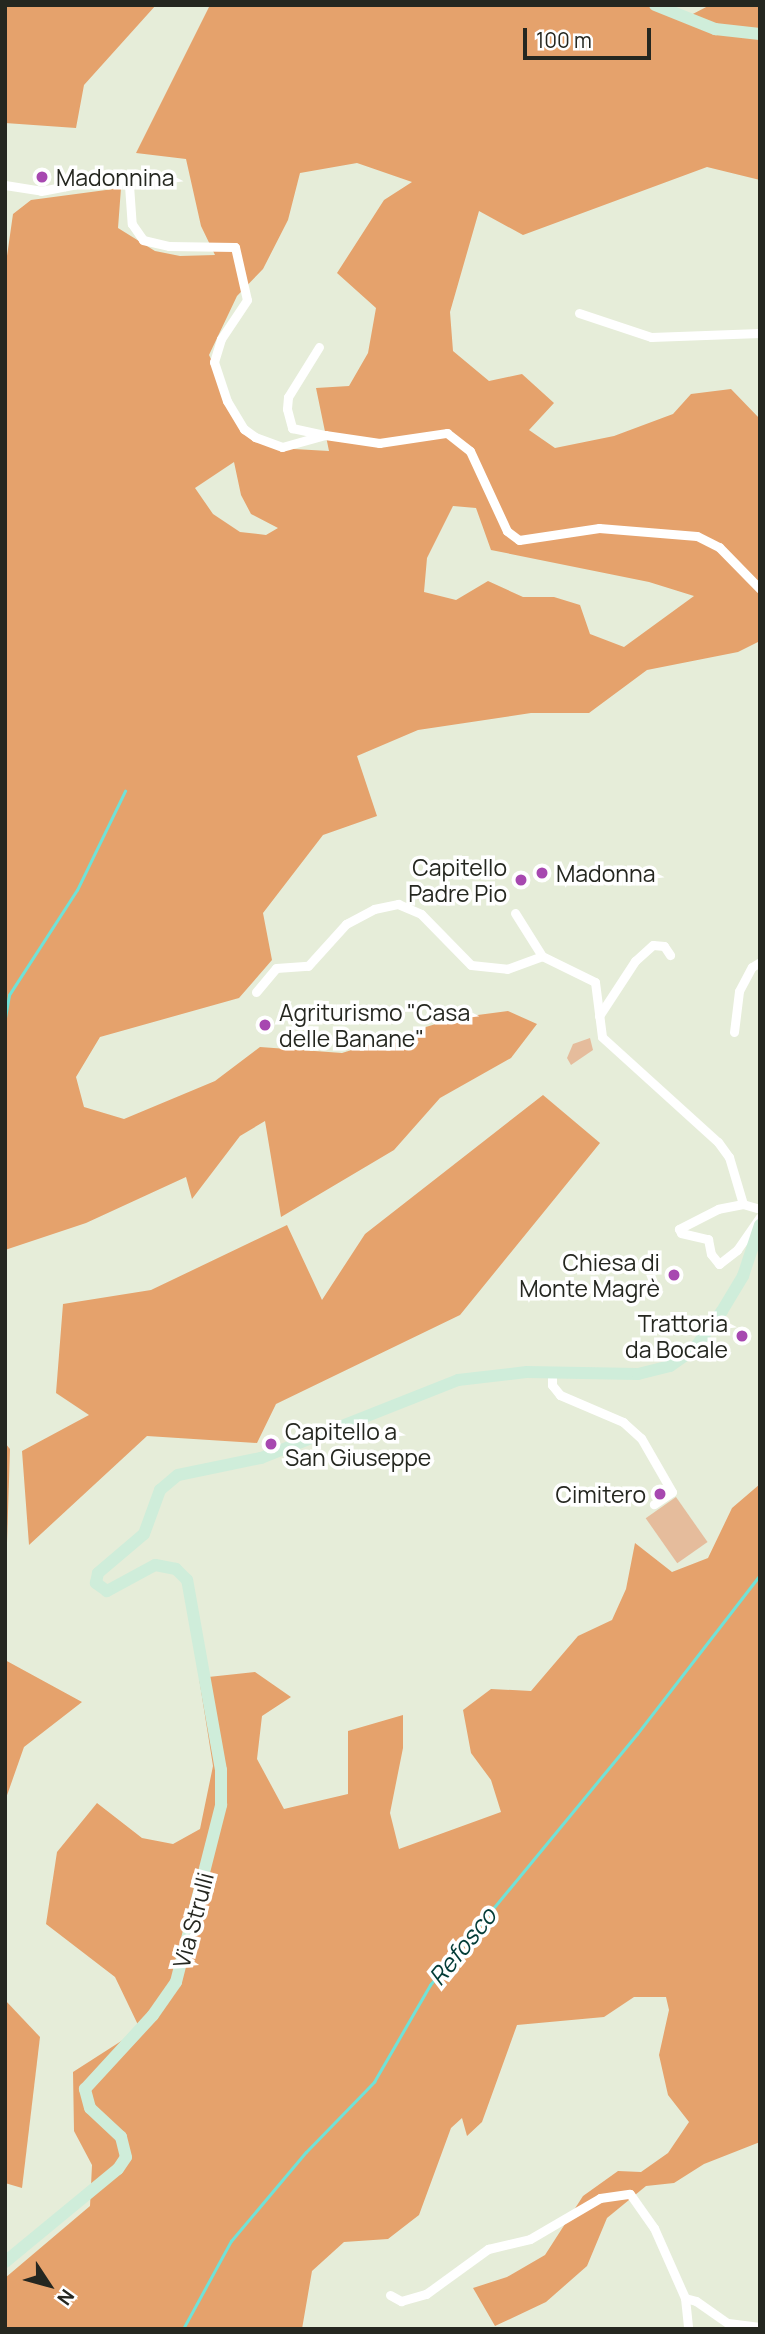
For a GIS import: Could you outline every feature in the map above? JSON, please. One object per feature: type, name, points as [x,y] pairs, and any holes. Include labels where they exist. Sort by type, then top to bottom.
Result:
[{"type":"street","points":[[655,5],[715,29],[760,34]]},
{"type":"street","points":[[5,185],[17,190],[41,191],[119,176],[130,189],[131,215],[138,237],[169,246],[236,247],[247,300],[221,339],[214,362],[227,401],[244,429],[276,447],[325,435]]},
{"type":"street","points":[[579,313],[651,337],[760,333]]},
{"type":"street","points":[[319,347],[288,397],[287,409],[292,428],[379,443],[447,433],[470,451],[508,531],[519,540],[599,528],[697,537],[719,547],[760,589]]},
{"type":"street","points":[[256,992],[276,968],[308,966],[346,924],[374,909],[398,904],[421,914],[471,965],[507,969],[542,957]]},
{"type":"street","points":[[515,913],[542,957],[595,982],[598,1017],[606,1042],[724,1150],[743,1204]]},
{"type":"street","points":[[598,1017],[635,961],[653,945],[664,946],[670,955]]},
{"type":"street","points":[[734,1032],[739,991],[753,966],[760,962]]},
{"type":"street","points":[[760,1209],[743,1204],[718,1209],[679,1229],[681,1233],[708,1239],[717,1262],[731,1257],[760,1217]]},
{"type":"street","points":[[654,1504],[672,1492],[641,1438],[622,1422],[560,1395],[552,1385],[552,1373],[638,1374],[685,1356],[743,1276],[760,1225]]},
{"type":"street","name":"Via Strulli","points":[[5,2262],[118,2169],[126,2157],[121,2137],[90,2108],[85,2089],[153,2015],[176,1982],[221,1805],[221,1770],[187,1580],[176,1569],[155,1565],[110,1591],[99,1587],[98,1573],[149,1527],[160,1490],[170,1478],[261,1458],[458,1380],[496,1373],[552,1373]]},
{"type":"street","points":[[390,2295],[401,2301],[426,2294],[488,2249],[530,2239],[600,2198],[630,2194],[654,2228],[685,2298],[688,2329]]},
{"type":"street","points":[[685,2298],[728,2323],[760,2327]]},
{"type":"shaded area","points":[[5,5],[156,5],[84,85],[76,128],[5,123]]},
{"type":"shaded area","points":[[210,5],[662,5],[689,16],[710,5],[760,5],[760,180],[707,167],[523,235],[479,211],[450,312],[453,351],[489,381],[522,374],[554,403],[529,430],[555,448],[614,436],[673,414],[691,394],[731,389],[760,419],[760,641],[738,652],[647,670],[589,713],[531,713],[418,730],[357,756],[377,816],[323,835],[263,913],[272,960],[239,998],[100,1037],[76,1077],[84,1107],[124,1119],[215,1081],[260,1047],[342,1053],[455,1018],[508,1011],[537,1024],[511,1058],[440,1098],[394,1150],[281,1217],[265,1121],[240,1136],[192,1199],[186,1177],[86,1223],[5,1250],[5,270],[13,214],[31,200],[121,188],[118,228],[155,251],[180,256],[215,255],[201,226],[186,159],[136,153]],"holes":[[[357,163],[412,182],[384,200],[337,273],[376,308],[368,353],[349,386],[316,388],[329,451],[276,448],[248,437],[209,355],[237,296],[263,269],[288,220],[300,173]],[[234,462],[241,495],[251,514],[278,528],[266,535],[240,532],[213,514],[195,488]],[[453,506],[476,508],[491,550],[649,582],[694,596],[624,647],[590,634],[580,605],[554,597],[523,597],[488,581],[456,600],[424,592],[427,558]]]},
{"type":"shaded area","points":[[590,1038],[593,1050],[571,1065],[567,1058],[573,1044]]},
{"type":"shaded area","points":[[543,1095],[600,1143],[460,1315],[276,1404],[257,1443],[147,1436],[29,1545],[22,1451],[89,1415],[56,1393],[63,1304],[151,1290],[287,1225],[322,1300],[365,1234]]},
{"type":"shaded area","points":[[5,1443],[10,1449],[5,1605]]},
{"type":"shaded area","points":[[760,1484],[760,2142],[704,2164],[674,2183],[646,2186],[607,2218],[587,2266],[546,2302],[495,2326],[473,2288],[507,2277],[545,2255],[583,2196],[618,2171],[641,2172],[668,2153],[689,2122],[668,2095],[659,2055],[669,2010],[666,1997],[634,1997],[604,2017],[517,2025],[482,2122],[467,2136],[462,2118],[451,2128],[419,2215],[388,2239],[344,2242],[312,2271],[302,2329],[5,2329],[5,2278],[90,2206],[92,2165],[74,2131],[73,2072],[140,2029],[115,1977],[46,1924],[57,1852],[97,1803],[142,1838],[173,1844],[200,1829],[213,1766],[199,1678],[255,1672],[291,1697],[262,1716],[257,1759],[284,1809],[348,1794],[348,1731],[403,1715],[403,1748],[390,1813],[399,1849],[501,1812],[491,1780],[471,1753],[463,1710],[491,1689],[531,1691],[578,1636],[612,1620],[626,1589],[635,1543],[672,1572],[708,1558],[732,1508]]},
{"type":"shaded area","points":[[676,1497],[708,1542],[677,1563],[646,1518]]},
{"type":"shaded area","points":[[5,1660],[82,1702],[24,1747],[5,1801]]},
{"type":"shaded area","points":[[5,2000],[40,2037],[22,2188],[5,2183]]},
{"type":"waterway","points":[[5,1018],[9,995],[77,890],[125,791]]},
{"type":"waterway","name":"Refosco","points":[[183,2329],[231,2241],[306,2152],[374,2082],[430,1985],[637,1734],[760,1575]]},
{"type":"place","name":"Madonnina","points":[[42,177]]},
{"type":"place","name":"Madonna","points":[[542,873]]},
{"type":"place","name":"Capitello Padre Pio","points":[[521,880]]},
{"type":"place","name":"Agriturismo \"Casa delle Banane\"","points":[[265,1025]]},
{"type":"place","name":"Chiesa di Monte Magrè","points":[[674,1275]]},
{"type":"place","name":"Trattoria da Bocale","points":[[742,1336]]},
{"type":"place","name":"Capitello a San Giuseppe","points":[[271,1444]]},
{"type":"place","name":"Cimitero","points":[[660,1494]]}]
